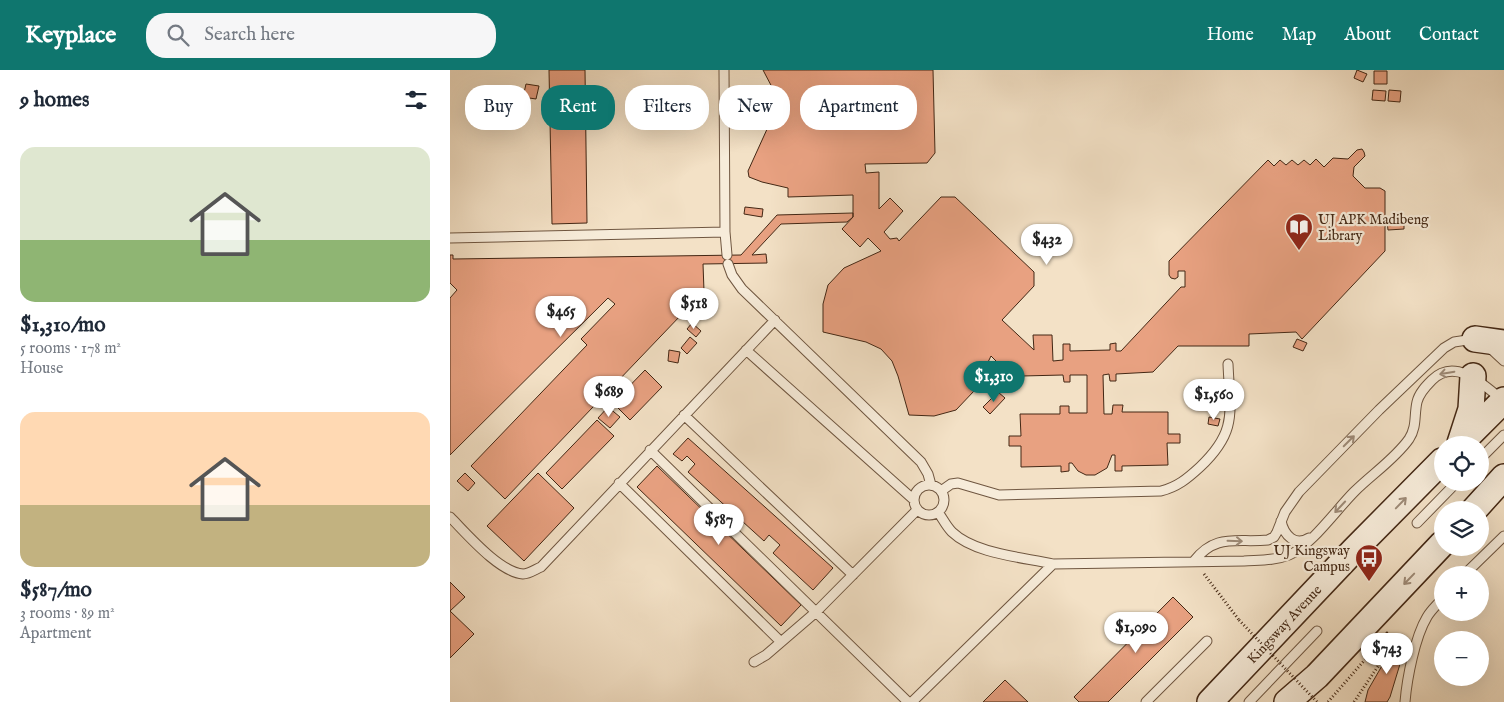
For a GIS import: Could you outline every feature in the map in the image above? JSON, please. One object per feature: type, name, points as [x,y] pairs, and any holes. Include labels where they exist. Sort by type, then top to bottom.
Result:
[{"type":"main road","points":[[1475,339],[1504,343]]},
{"type":"main road","points":[[1462,436],[1471,409],[1472,376]]},
{"type":"main road","points":[[1467,436],[1504,400]]},
{"type":"main road","name":"Kingsway Avenue","points":[[1210,702],[1434,469]]},
{"type":"main road","points":[[1482,501],[1504,477]]},
{"type":"main road","points":[[1287,702],[1317,676],[1434,552]]},
{"type":"lane","points":[[724,70],[725,232],[732,275],[742,289],[921,462],[928,474],[931,485]]},
{"type":"lane","points":[[450,238],[725,232]]},
{"type":"lane","points":[[450,517],[492,557],[515,572],[526,574],[541,567],[775,320]]},
{"type":"lane","points":[[1194,561],[1203,550],[1218,542],[1268,540],[1274,537],[1290,502],[1444,348],[1454,342],[1475,339],[1488,346],[1504,361]]},
{"type":"lane","points":[[746,350],[915,505],[927,515],[938,512],[944,502],[941,491],[937,487],[924,485],[919,488],[915,494],[915,505],[853,575],[816,612],[782,642],[754,662]]},
{"type":"lane","points":[[941,491],[951,484],[958,483],[999,495],[1161,491],[1178,485],[1194,473],[1218,449],[1224,440],[1229,424],[1230,407],[1228,364]]},
{"type":"lane","points":[[938,512],[946,526],[965,541],[983,549],[1053,564],[1270,560],[1290,555],[1303,547],[1354,492],[1408,441],[1415,427],[1417,402],[1420,394],[1436,376],[1453,372],[1472,376],[1504,400]]},
{"type":"lane","points":[[684,415],[853,575]]},
{"type":"lane","points":[[1489,450],[1504,435]]},
{"type":"lane","points":[[650,450],[908,702]]},
{"type":"lane","points":[[619,483],[782,642]]},
{"type":"lane","points":[[1417,523],[1448,491]]},
{"type":"lane","points":[[1281,521],[1283,530],[1293,540],[1303,541],[1314,535]]},
{"type":"lane","points":[[1473,566],[1504,536]]},
{"type":"lane","points":[[912,702],[1053,564]]},
{"type":"lane","points":[[1405,702],[1406,686],[1423,625],[1434,609]]},
{"type":"lane","points":[[1250,702],[1317,631]]},
{"type":"lane","points":[[1146,702],[1207,641]]},
{"type":"path","points":[[1194,561],[1239,620],[1317,702]]},
{"type":"path","points":[[1328,702],[1388,634],[1397,638],[1354,702]]},
{"type":"building","points":[[549,70],[585,70],[585,85],[549,85]]},
{"type":"building","points":[[763,70],[933,70],[935,153],[927,163],[865,164],[866,173],[879,172],[879,209],[890,198],[903,211],[884,232],[890,239],[897,238],[899,241],[941,197],[955,197],[1034,272],[1034,286],[1002,320],[1034,350],[1033,335],[1052,335],[1053,361],[1063,360],[1063,344],[1070,344],[1070,351],[1110,350],[1110,344],[1116,343],[1116,351],[1121,351],[1181,287],[1185,287],[1185,271],[1178,271],[1178,277],[1175,279],[1171,278],[1169,275],[1169,261],[1268,160],[1274,166],[1280,160],[1286,165],[1292,160],[1298,165],[1304,160],[1310,165],[1316,159],[1324,167],[1333,158],[1348,159],[1357,150],[1362,149],[1365,156],[1354,167],[1353,176],[1365,188],[1380,188],[1385,191],[1385,251],[1302,339],[1296,332],[1249,334],[1249,346],[1178,346],[1153,372],[1116,374],[1116,381],[1110,381],[1109,374],[1103,375],[1104,414],[1112,414],[1113,405],[1123,405],[1122,412],[1168,412],[1168,434],[1180,434],[1180,443],[1167,443],[1168,465],[1122,466],[1122,471],[1115,471],[1115,455],[1112,455],[1107,468],[1095,475],[1086,475],[1078,471],[1072,463],[1069,463],[1069,471],[1061,472],[1061,466],[1021,467],[1021,446],[1009,446],[1009,436],[1021,436],[1020,414],[1060,414],[1060,406],[1069,406],[1069,413],[1087,413],[1087,375],[1070,375],[1070,382],[1064,382],[1063,375],[1022,376],[1009,363],[996,377],[989,374],[989,370],[997,362],[991,356],[974,391],[956,410],[934,416],[909,415],[892,361],[881,349],[866,342],[823,332],[823,304],[828,285],[844,268],[881,251],[868,238],[860,247],[842,229],[853,217],[853,195],[788,197],[788,188],[749,177],[748,171],[767,130],[790,130],[790,85],[771,85]]},
{"type":"building","points":[[1357,70],[1367,74],[1363,82],[1354,78]]},
{"type":"building","points":[[1374,71],[1387,71],[1387,84],[1374,84]]},
{"type":"building","points":[[526,84],[539,86],[536,99],[531,98],[531,85]]},
{"type":"building","points":[[1373,90],[1386,91],[1385,101],[1372,100]]},
{"type":"building","points":[[1389,90],[1401,91],[1400,102],[1388,101]]},
{"type":"building","points":[[550,130],[586,130],[587,223],[552,224]]},
{"type":"building","points":[[745,207],[763,209],[762,217],[744,214]]},
{"type":"building","points":[[853,213],[853,217],[847,222],[781,224],[752,255],[766,254],[767,263],[703,264],[704,291],[505,499],[471,466],[587,345],[581,339],[615,304],[608,298],[450,455],[450,298],[457,290],[450,283],[450,255],[453,255],[453,259],[741,255],[777,215]]},
{"type":"building","points":[[1404,220],[1404,229],[1388,230],[1387,221]]},
{"type":"building","points":[[692,323],[701,331],[696,337],[687,329]]},
{"type":"building","points":[[690,337],[697,343],[687,354],[681,348]]},
{"type":"building","points":[[1297,339],[1307,343],[1303,351],[1293,347]]},
{"type":"building","points":[[669,350],[680,352],[678,363],[668,361]]},
{"type":"building","points":[[645,370],[662,387],[630,420],[613,403]]},
{"type":"building","points":[[998,392],[1005,398],[990,414],[983,407]]},
{"type":"building","points":[[608,407],[620,417],[610,428],[598,418]]},
{"type":"building","points":[[1209,417],[1220,419],[1218,426],[1208,424]]},
{"type":"building","points":[[597,420],[614,436],[562,489],[546,473]]},
{"type":"building","points":[[688,438],[833,568],[813,590],[773,553],[780,545],[769,535],[764,541],[688,472],[695,464],[687,456],[682,461],[673,454]]},
{"type":"building","points":[[657,466],[801,605],[781,626],[637,487]]},
{"type":"building","points":[[465,473],[475,483],[468,491],[457,481]]},
{"type":"building","points":[[538,473],[574,508],[524,561],[487,526]]},
{"type":"building","points":[[450,582],[465,597],[450,611]]},
{"type":"building","points":[[1173,597],[1193,617],[1108,702],[1079,702],[1074,697]]},
{"type":"building","points":[[450,611],[474,634],[450,658]]},
{"type":"building","points":[[1398,638],[1407,641],[1390,697],[1387,702],[1365,702],[1368,690]]},
{"type":"building","points":[[1005,680],[1028,702],[983,702]]},
{"type":"place","name":"UJ APK Madibeng Library","points":[[1299,251]]},
{"type":"place","name":"UJ Kingsway Campus","points":[[1369,582]]}]
